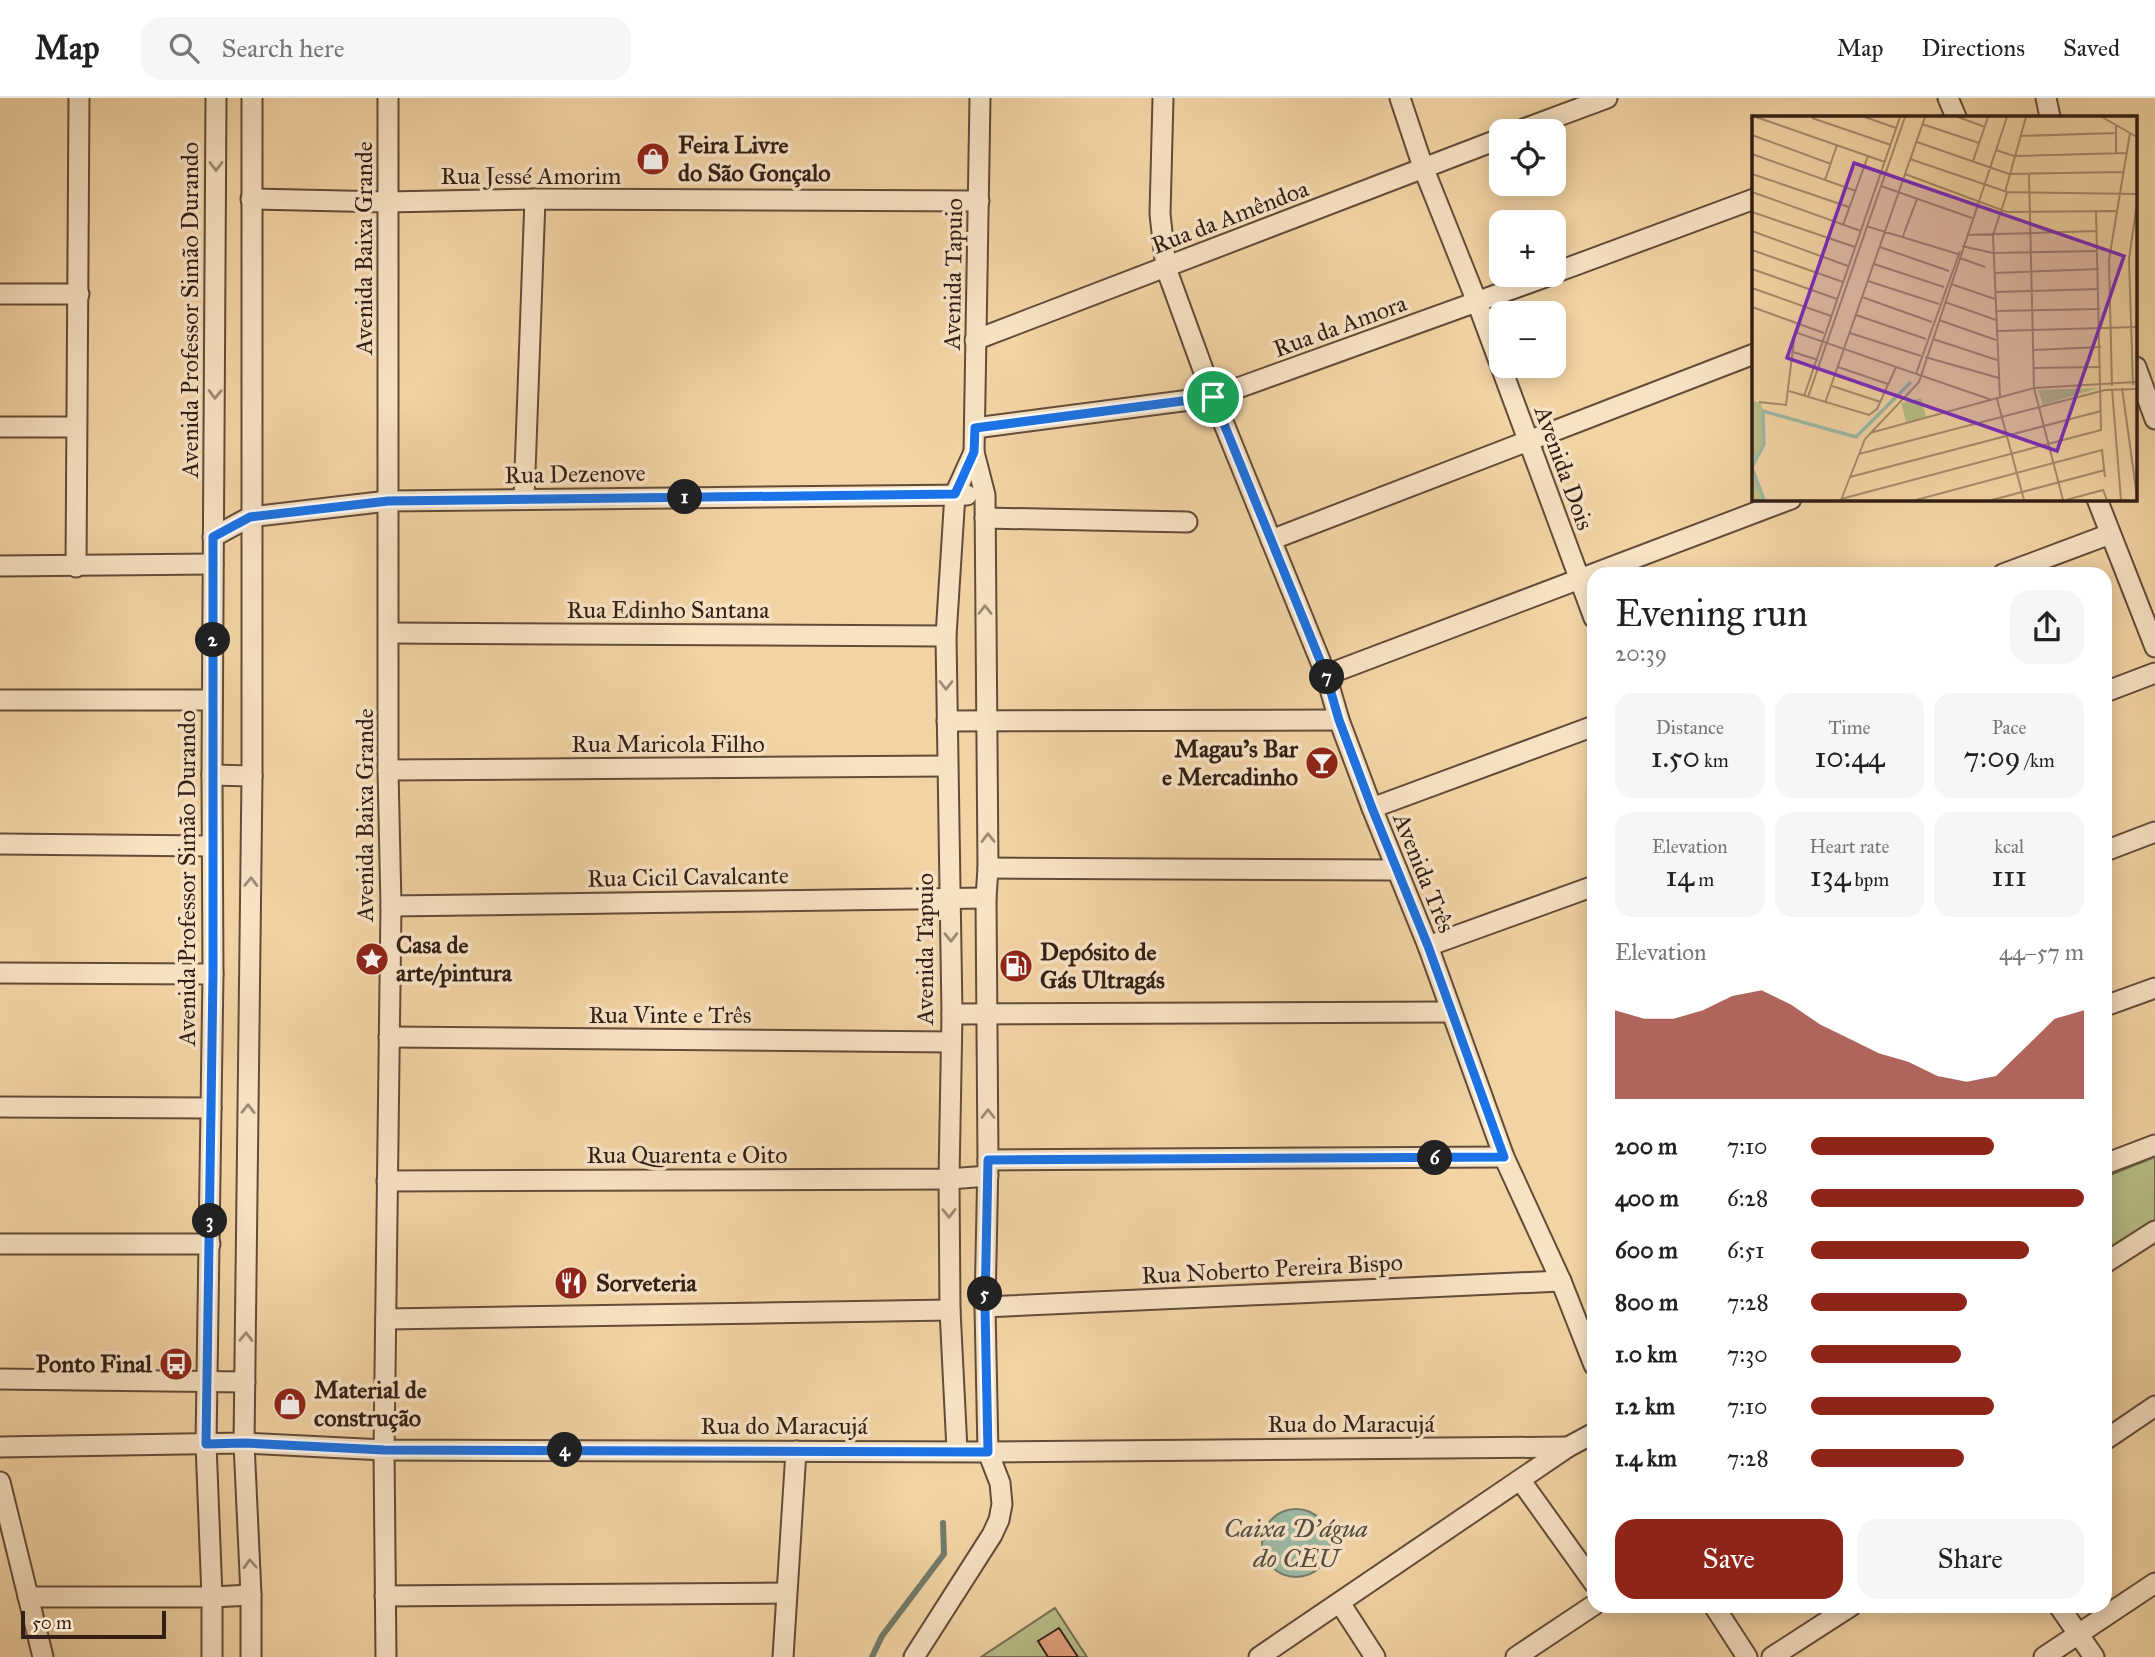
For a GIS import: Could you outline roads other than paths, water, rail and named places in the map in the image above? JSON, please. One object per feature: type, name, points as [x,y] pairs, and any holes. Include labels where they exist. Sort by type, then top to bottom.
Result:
[{"type":"street","points":[[76,567],[79,98]]},
{"type":"street","name":"Avenida Professor Simão Durando","points":[[212,1657],[206,1444],[213,974],[211,846],[216,98]]},
{"type":"street","points":[[251,1657],[244,1443],[252,776],[252,98]]},
{"type":"street","name":"Avenida Baixa Grande","points":[[386,1657],[384,1450],[391,906],[388,770],[388,98]]},
{"type":"street","name":"Avenida Tapuio","points":[[914,1657],[992,1535],[1002,1504],[1000,1483],[988,1452],[985,1307],[988,868],[985,495],[974,452],[980,98]]},
{"type":"street","name":"Avenida Três","points":[[1163,98],[1160,214],[1166,268],[1213,397],[1326,675],[1339,720],[1428,946],[1504,1157],[1561,1281],[1587,1347]]},
{"type":"street","name":"Avenida Dois","points":[[1400,98],[1423,167],[1478,302],[1587,600]]},
{"type":"street","points":[[1550,119],[1607,98]]},
{"type":"street","points":[[1948,98],[1956,116]]},
{"type":"street","points":[[2046,98],[2049,116]]},
{"type":"street","name":"Rua da Amêndoa","points":[[975,340],[1489,143]]},
{"type":"street","name":"Rua Jessé Amorim","points":[[251,199],[388,202],[535,199],[979,201]]},
{"type":"street","points":[[524,499],[535,199]]},
{"type":"street","name":"Rua da Amora","points":[[1566,269],[1752,200]]},
{"type":"street","points":[[216,243],[250,244]]},
{"type":"street","name":"Rua da Amora","points":[[975,428],[1213,397],[1518,287]]},
{"type":"street","points":[[0,294],[79,294]]},
{"type":"street","points":[[1271,540],[1752,355]]},
{"type":"street","points":[[2138,372],[2155,419]]},
{"type":"street","points":[[0,427],[76,427]]},
{"type":"street","name":"Avenida Tapuio","points":[[957,1450],[950,1310],[948,1179],[952,1014],[946,636],[955,494],[974,452]]},
{"type":"street","name":"Rua Dezenove","points":[[213,537],[250,517],[388,501],[985,495]]},
{"type":"street","points":[[1611,567],[1788,500]]},
{"type":"street","points":[[2097,500],[2155,647]]},
{"type":"street","points":[[985,518],[1187,522]]},
{"type":"street","points":[[2022,567],[2110,534]]},
{"type":"street","points":[[0,566],[214,564]]},
{"type":"street","points":[[1326,675],[1587,576]]},
{"type":"street","name":"Rua Edinho Santana","points":[[390,633],[946,636]]},
{"type":"street","points":[[2112,689],[2155,673]]},
{"type":"street","points":[[0,700],[212,700]]},
{"type":"street","points":[[947,721],[1339,720]]},
{"type":"street","points":[[1372,808],[1587,729]]},
{"type":"street","name":"Rua Maricola Filho","points":[[388,770],[947,766]]},
{"type":"street","points":[[212,775],[252,776]]},
{"type":"street","points":[[2112,848],[2155,832]]},
{"type":"street","points":[[0,844],[211,846]]},
{"type":"street","points":[[988,868],[1397,870]]},
{"type":"street","points":[[1428,946],[1587,889]]},
{"type":"street","name":"Rua Cicil Cavalcante","points":[[391,906],[986,898]]},
{"type":"street","points":[[0,973],[213,974]]},
{"type":"street","points":[[2112,1003],[2155,988]]},
{"type":"street","points":[[952,1014],[1450,1012]]},
{"type":"street","name":"Rua Vinte e Três","points":[[389,1037],[950,1042]]},
{"type":"street","points":[[0,1107],[211,1108]]},
{"type":"street","points":[[2112,1161],[2155,1145]]},
{"type":"street","name":"Rua Quarenta e Oito","points":[[387,1181],[948,1179],[988,1168],[1504,1157]]},
{"type":"street","points":[[2112,1259],[2155,1231]]},
{"type":"street","points":[[0,1244],[210,1244]]},
{"type":"street","name":"Rua Noberto Pereira Bispo","points":[[985,1307],[1561,1281]]},
{"type":"street","points":[[386,1319],[950,1310]]},
{"type":"street","points":[[0,1379],[246,1382]]},
{"type":"street","points":[[2112,1435],[2155,1406]]},
{"type":"street","points":[[1259,1657],[1587,1437]]},
{"type":"street","name":"Rua do Maracujá","points":[[0,1447],[244,1443],[384,1450],[988,1452],[1568,1447]]},
{"type":"street","points":[[783,1657],[796,1451]]},
{"type":"street","points":[[1521,1481],[1587,1573]]},
{"type":"street","points":[[0,1482],[43,1657]]},
{"type":"street","points":[[2112,1611],[2155,1583]]},
{"type":"street","points":[[385,1596],[786,1593]]},
{"type":"street","points":[[28,1597],[251,1595]]},
{"type":"street","points":[[1340,1603],[1375,1657]]},
{"type":"street","points":[[1516,1657],[1587,1610]]},
{"type":"street","points":[[1719,1613],[1747,1657]]},
{"type":"street","points":[[1772,1657],[1841,1613]]},
{"type":"street","points":[[2064,1613],[2094,1657]]},
{"type":"street","points":[[2044,1657],[2110,1613]]},
{"type":"water","name":"Caixa D'água do CEU","points":[[1289,1509],[1303,1509],[1315,1514],[1325,1524],[1330,1543],[1325,1562],[1315,1572],[1303,1577],[1289,1577],[1277,1572],[1267,1562],[1262,1550],[1262,1536],[1267,1524],[1277,1514]]},
{"type":"waterway","points":[[872,1657],[882,1636],[944,1554],[943,1523]]},
{"type":"place","name":"Feira Livre do São Gonçalo","points":[[653,159]]},
{"type":"place","name":"Magau's Bar e Mercadinho","points":[[1322,763]]},
{"type":"place","name":"Casa de arte/pintura","points":[[372,959]]},
{"type":"place","name":"Depósito de Gás Ultragás","points":[[1016,966]]},
{"type":"place","name":"Sorveteria","points":[[571,1283]]},
{"type":"place","name":"Ponto Final","points":[[176,1364]]},
{"type":"place","name":"Material de construção","points":[[290,1404]]}]
